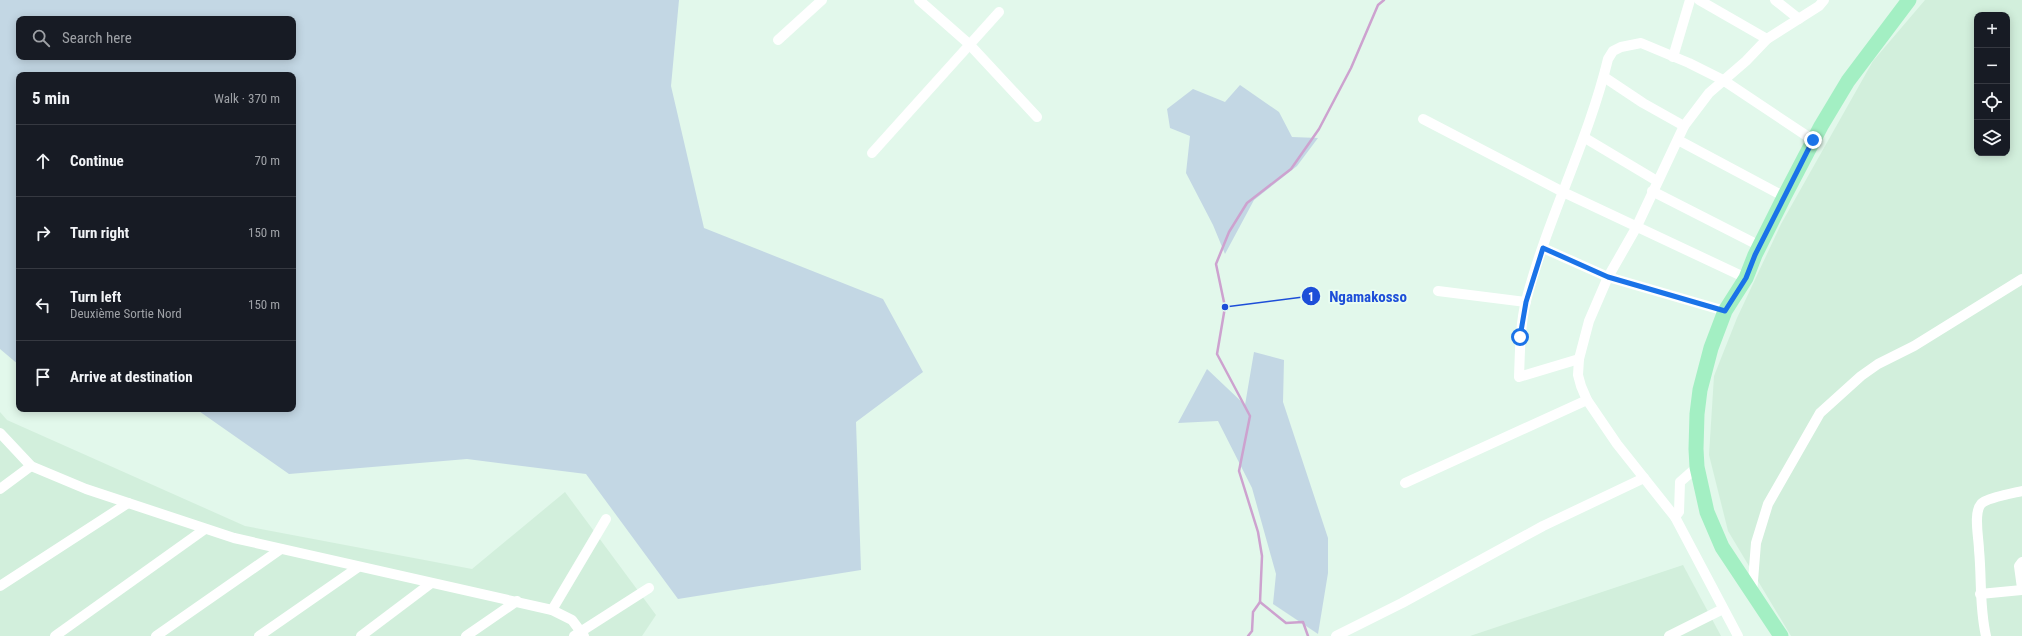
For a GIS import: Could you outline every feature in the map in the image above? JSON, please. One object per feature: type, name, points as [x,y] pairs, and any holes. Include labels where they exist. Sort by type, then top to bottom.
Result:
[{"type":"main road","points":[[1781,636],[1734,567],[1714,531],[1707,512],[1697,467],[1697,414],[1700,390],[1709,354],[1725,311],[1746,278],[1760,246],[1813,140],[1848,81],[1908,0]]},
{"type":"street","points":[[778,40],[822,0]]},
{"type":"street","points":[[920,0],[969,44],[1037,117]]},
{"type":"street","points":[[1673,56],[1690,0]]},
{"type":"street","points":[[1699,0],[1767,39]]},
{"type":"street","points":[[1775,0],[1799,19]]},
{"type":"street","points":[[1738,636],[1675,517],[1617,444],[1588,400],[1578,375],[1579,359],[1589,321],[1608,277],[1636,228],[1652,191],[1684,126],[1706,97],[1723,80],[1746,61],[1767,39],[1819,6],[1824,0]]},
{"type":"street","points":[[872,153],[969,44],[1000,12]]},
{"type":"street","points":[[1579,359],[1519,376],[1520,337],[1526,302],[1543,248],[1584,138],[1608,60],[1613,51],[1621,47],[1641,43],[1673,56],[1723,80],[1813,140]]},
{"type":"street","points":[[1604,77],[1643,103],[1684,126]]},
{"type":"street","points":[[1423,119],[1563,192],[1636,228],[1746,278]]},
{"type":"street","points":[[1584,138],[1657,181]]},
{"type":"street","points":[[1678,140],[1785,197]]},
{"type":"street","points":[[1652,191],[1760,246]]},
{"type":"street","points":[[1543,248],[1608,277],[1725,311]]},
{"type":"street","points":[[1752,594],[1756,543],[1768,504],[1820,413],[1861,376],[1878,364],[1914,346],[2022,279]]},
{"type":"street","points":[[1438,291],[1526,302]]},
{"type":"street","points":[[1405,483],[1588,400]]},
{"type":"street","points":[[0,433],[31,466],[86,489],[234,538],[357,568],[517,601],[552,610],[572,620],[580,634],[649,588]]},
{"type":"street","points":[[0,489],[31,466]]},
{"type":"street","points":[[1675,517],[1679,512],[1680,482],[1697,467]]},
{"type":"street","points":[[1336,636],[1402,603],[1543,526],[1644,478]]},
{"type":"street","points":[[1986,636],[1980,594],[1979,550],[1976,530],[1980,506],[1984,502],[2022,491]]},
{"type":"street","points":[[0,586],[128,503]]},
{"type":"street","points":[[552,610],[606,519]]},
{"type":"street","points":[[55,636],[205,529]]},
{"type":"street","points":[[156,636],[281,549]]},
{"type":"street","points":[[1980,594],[2022,589],[2019,566],[2022,562]]},
{"type":"street","points":[[259,636],[357,568]]},
{"type":"street","points":[[361,636],[430,584]]},
{"type":"street","points":[[466,636],[517,601]]},
{"type":"street","points":[[1669,636],[1723,610]]},
{"type":"shaded area","points":[[0,0],[679,0],[671,86],[704,228],[883,299],[923,372],[856,422],[861,570],[678,599],[586,474],[467,459],[289,474],[200,412],[296,412],[296,72],[16,72],[16,362],[0,349]]},
{"type":"shaded area","points":[[1925,0],[2022,0],[2022,636],[1791,636],[1728,531],[1709,455],[1714,376],[1737,318],[1781,224],[1873,61]]},
{"type":"shaded area","points":[[1240,85],[1279,112],[1292,137],[1318,138],[1297,166],[1254,200],[1225,254],[1213,225],[1186,173],[1190,136],[1170,128],[1167,109],[1193,89],[1225,102]]},
{"type":"shaded area","points":[[1254,352],[1284,360],[1283,402],[1328,538],[1328,573],[1318,634],[1273,604],[1276,574],[1252,488],[1218,421],[1178,423],[1207,369],[1245,405]]},
{"type":"shaded area","points":[[0,412],[7,420],[245,526],[472,569],[565,492],[656,615],[642,636],[0,636]]},
{"type":"shaded area","points":[[1683,565],[1721,636],[1470,636]]},
{"type":"waterway","points":[[1248,636],[1252,631],[1253,612],[1260,602],[1262,556],[1258,532],[1239,471],[1250,416],[1217,354],[1225,307],[1216,264],[1229,232],[1247,203],[1291,169],[1319,129],[1351,68],[1378,5],[1384,0]]},
{"type":"waterway","points":[[1260,602],[1286,623],[1303,622],[1308,636]]},
{"type":"place","name":"Ngamakosso","points":[[1225,307]]},
{"type":"route","points":[[1520,337],[1526,302],[1543,248],[1608,277],[1725,311],[1746,278],[1755,255],[1813,140]]}]
